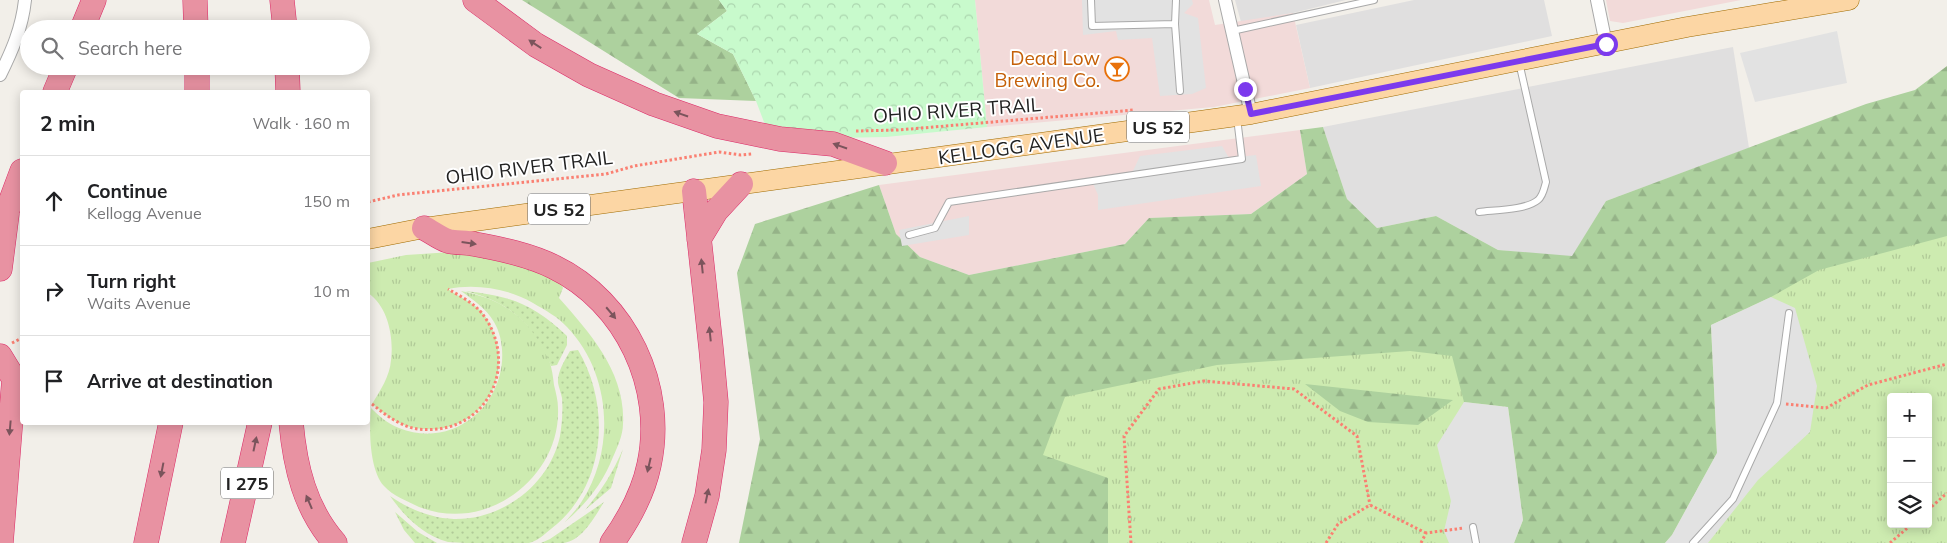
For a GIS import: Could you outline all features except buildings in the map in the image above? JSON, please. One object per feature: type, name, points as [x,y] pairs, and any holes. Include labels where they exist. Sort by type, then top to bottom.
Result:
[{"type":"highway","points":[[86,20],[94,0]]},
{"type":"highway","points":[[195,0],[196,20]]},
{"type":"highway","points":[[282,0],[284,20]]},
{"type":"highway","points":[[475,0],[544,49],[589,75],[654,104],[717,126],[780,139],[833,144],[885,164]]},
{"type":"highway","points":[[56,90],[62,75]]},
{"type":"highway","points":[[197,90],[198,75]]},
{"type":"highway","points":[[287,75],[288,90]]},
{"type":"highway","points":[[0,230],[20,176]]},
{"type":"highway","points":[[699,239],[716,211],[740,184]]},
{"type":"highway","points":[[694,190],[716,402],[714,450],[708,496],[694,543]]},
{"type":"highway","points":[[0,270],[8,207]]},
{"type":"highway","points":[[424,228],[449,241],[490,247],[539,260],[555,267],[585,286],[607,308],[631,340],[646,378],[651,401],[653,442],[649,465],[634,508],[612,543]]},
{"type":"highway","points":[[0,356],[12,380],[1,531]]},
{"type":"highway","points":[[146,543],[170,425]]},
{"type":"highway","name":"I 275","points":[[233,543],[259,425]]},
{"type":"highway","points":[[291,425],[296,463],[304,492],[313,513],[335,543]]},
{"type":"main road","name":"KELLOGG AVENUE","points":[[370,239],[424,228],[1244,115],[1686,27],[1849,0]]},
{"type":"street","points":[[22,20],[25,0]]},
{"type":"street","points":[[1225,0],[1232,31],[1244,115]]},
{"type":"street","points":[[1597,0],[1606,44]]},
{"type":"street","points":[[0,75],[20,29]]},
{"type":"lane","points":[[1091,0],[1092,26],[1175,24]]},
{"type":"lane","points":[[1176,0],[1175,24],[1180,91]]},
{"type":"lane","points":[[1232,31],[1374,0]]},
{"type":"lane","points":[[1480,212],[1526,206],[1538,200],[1544,191],[1546,182],[1519,60]]},
{"type":"lane","points":[[909,235],[935,228],[949,202],[1242,159],[1244,115]]},
{"type":"lane","points":[[1693,543],[1733,499],[1777,403],[1789,313]]},
{"type":"lane","points":[[1473,527],[1476,543]]},
{"type":"path","name":"OHIO RIVER TRAIL","points":[[853,131],[898,130],[1138,110]]},
{"type":"path","name":"OHIO RIVER TRAIL","points":[[370,202],[398,195],[606,174],[634,166],[719,152],[741,155],[758,153]]},
{"type":"path","points":[[372,404],[404,426],[427,430],[450,427],[470,417],[487,401],[497,380],[500,357],[495,334],[484,314],[466,299],[448,290]]},
{"type":"path","points":[[1777,403],[1826,408],[1868,385],[1947,364]]},
{"type":"path","points":[[1131,543],[1124,436],[1159,389],[1204,381],[1294,389],[1357,436],[1370,505]]},
{"type":"path","points":[[1932,506],[1947,493]]},
{"type":"path","points":[[1370,505],[1426,533],[1473,527]]},
{"type":"path","points":[[1326,543],[1338,524],[1370,505]]},
{"type":"path","points":[[1890,543],[1907,528]]},
{"type":"path","points":[[1422,543],[1426,533]]},
{"type":"shaded area","points":[[975,0],[1209,0],[1215,25],[1293,13],[1310,88],[1214,107],[987,127]]},
{"type":"shaded area","points":[[1082,0],[1192,0],[1193,4],[1184,13],[1198,18],[1206,88],[1192,94],[1160,96],[1152,38],[1118,40],[1116,31],[1083,35]]},
{"type":"shaded area","points":[[1235,0],[1346,0],[1293,13],[1241,22]]},
{"type":"shaded area","points":[[1414,0],[1544,0],[1552,36],[1310,88],[1296,25]]},
{"type":"shaded area","points":[[1606,0],[1741,0],[1623,23],[1610,21]]},
{"type":"shaded area","points":[[1837,31],[1847,83],[1755,102],[1740,53]]},
{"type":"shaded area","points":[[1733,47],[1749,148],[1606,201],[1572,257],[1498,250],[1436,216],[1377,228],[1347,199],[1323,127]]},
{"type":"shaded area","points":[[1300,130],[1307,174],[1251,214],[1149,218],[1125,244],[969,275],[920,257],[896,234],[879,185]]},
{"type":"shaded area","points":[[1222,146],[1229,158],[1256,155],[1261,186],[1098,210],[1098,195],[1091,179],[1132,173],[1140,156]]},
{"type":"shaded area","points":[[969,216],[969,235],[902,246],[899,230]]},
{"type":"shaded area","points":[[1771,297],[1795,308],[1817,386],[1810,432],[1758,480],[1708,543],[1665,543],[1672,535],[1717,453],[1711,325]]},
{"type":"shaded area","points":[[1464,402],[1508,407],[1523,520],[1514,543],[1449,543],[1444,531],[1451,501],[1437,445]]},
{"type":"green space","points":[[522,0],[719,0],[727,11],[697,34],[733,54],[756,101],[679,98]]},
{"type":"green space","points":[[719,0],[975,0],[987,127],[886,137],[836,138],[767,130],[756,101],[733,54],[697,34],[727,11]]},
{"type":"green space","points":[[1947,66],[1947,236],[1819,270],[1771,297],[1711,325],[1717,453],[1672,535],[1665,543],[1514,543],[1523,520],[1508,407],[1464,402],[1452,356],[1410,351],[1217,365],[1065,397],[1043,455],[1108,478],[1108,543],[739,543],[760,439],[737,273],[755,224],[879,185],[896,234],[920,257],[969,275],[1125,244],[1149,218],[1251,214],[1307,174],[1300,130],[1323,127],[1347,199],[1377,228],[1436,216],[1498,250],[1572,256],[1606,201],[1866,104],[1915,90]]},
{"type":"green space","points":[[1947,217],[1947,543],[832,543],[874,427]]},
{"type":"green space","points":[[452,252],[535,264],[561,282],[563,288],[559,298],[594,340],[612,371],[619,388],[623,424],[618,446],[599,484],[580,508],[565,522],[580,504],[593,480],[600,458],[604,435],[604,411],[600,388],[593,366],[582,346],[563,323],[547,311],[524,298],[492,288],[459,287],[448,289],[481,311],[494,333],[498,352],[498,370],[494,387],[485,402],[473,415],[457,424],[438,429],[416,428],[404,425],[372,404],[389,372],[392,351],[385,314],[370,295],[370,263],[406,255]]},
{"type":"green space","points":[[461,291],[490,299],[525,322],[542,346],[550,363],[558,408],[553,442],[537,472],[526,484],[498,504],[474,512],[450,514],[419,507],[396,495],[384,486],[375,470],[371,448],[370,417],[371,408],[384,420],[399,428],[416,433],[432,433],[447,431],[462,425],[475,416],[486,404],[500,374],[502,361],[501,341],[491,317]]},
{"type":"green space","points":[[465,291],[496,296],[520,303],[555,325],[567,336],[567,345],[557,365],[551,366],[537,338],[508,308],[495,301]]},
{"type":"green space","points":[[578,350],[588,371],[595,394],[599,417],[598,441],[594,464],[586,486],[574,506],[557,524],[540,538],[529,543],[457,543],[448,542],[431,535],[408,518],[390,496],[412,509],[428,515],[454,519],[472,518],[506,506],[522,496],[535,484],[555,453],[560,436],[562,398],[558,379],[560,370],[570,351]]},
{"type":"green space","points":[[1305,384],[1453,400],[1418,425],[1368,422],[1340,411]]},
{"type":"green space","points":[[623,449],[611,488],[585,510],[607,481]]},
{"type":"green space","points":[[604,502],[588,527],[571,541],[564,543],[541,543],[550,539]]},
{"type":"green space","points":[[395,512],[418,532],[437,543],[415,543],[404,530]]},
{"type":"place","name":"Dead Low Brewing Co.","points":[[1117,69]]},
{"type":"route","points":[[1245,89],[1251,114],[1370,89],[1606,44]]}]
